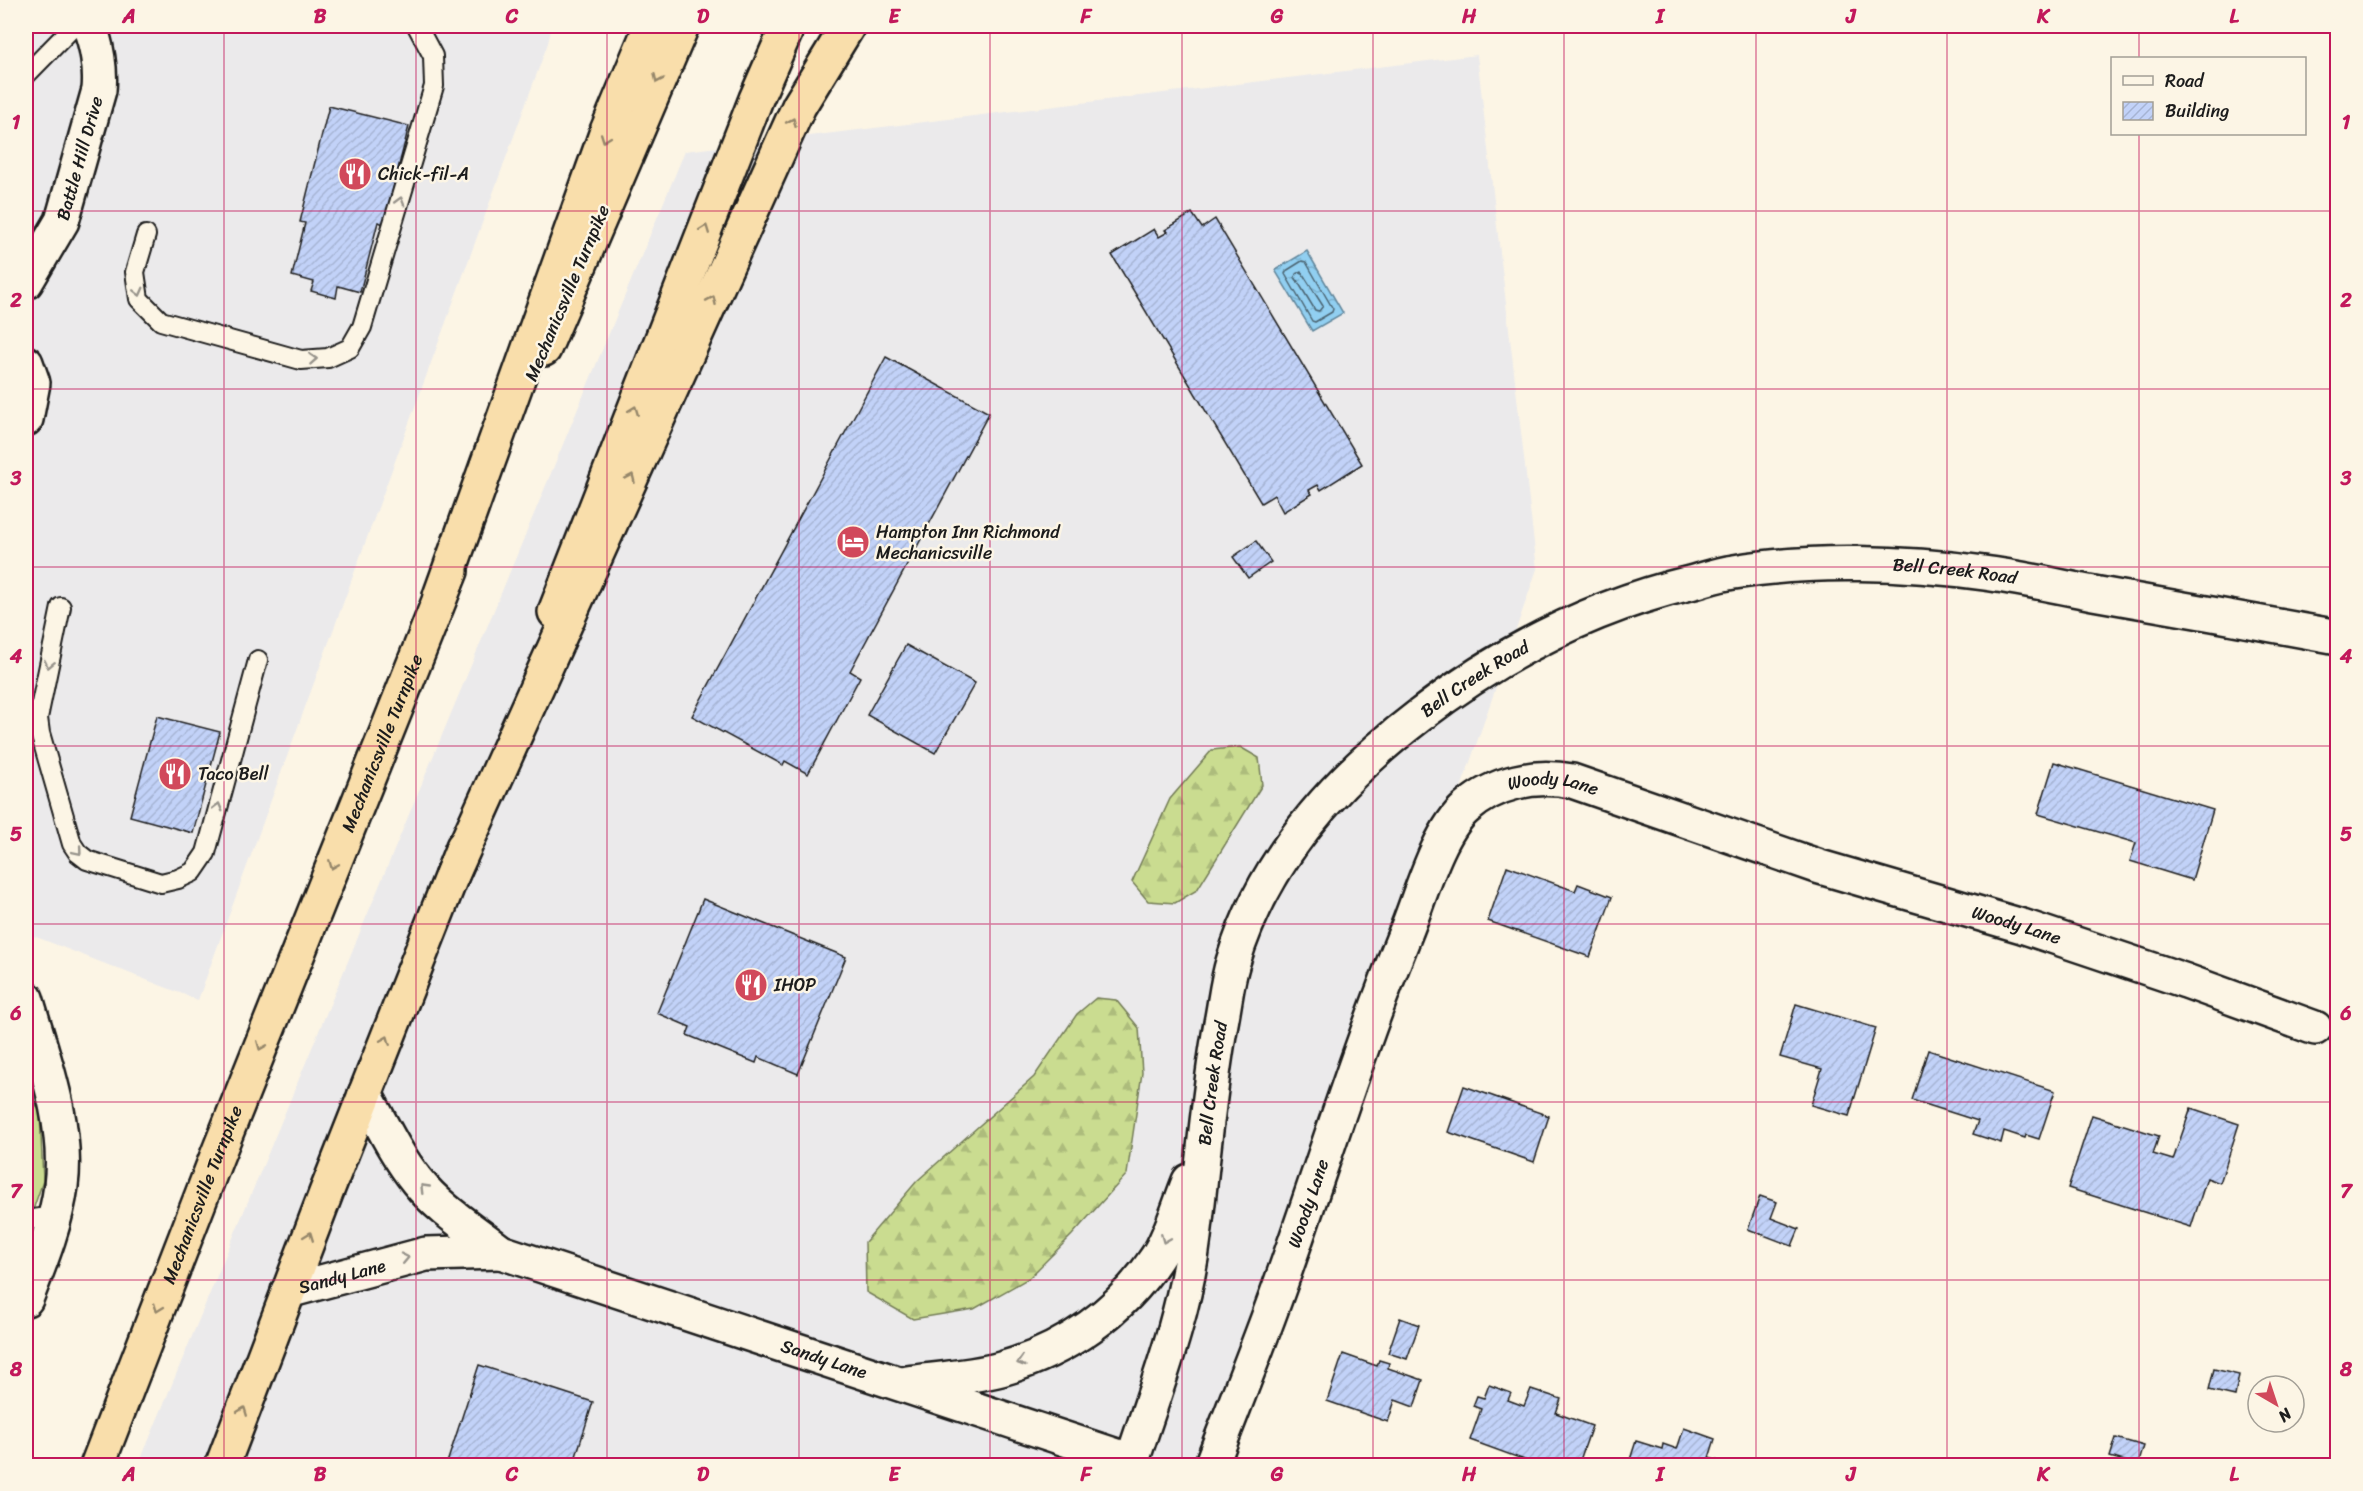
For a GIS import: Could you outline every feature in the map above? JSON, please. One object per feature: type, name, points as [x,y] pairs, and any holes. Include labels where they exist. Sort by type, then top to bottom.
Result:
[{"type":"highway","points":[[440,596],[607,130],[651,26]]},
{"type":"highway","name":"Mechanicsville Turnpike","points":[[97,1466],[217,1156],[440,596],[682,26]]},
{"type":"highway","points":[[222,1466],[288,1291],[756,99],[788,26]]},
{"type":"highway","points":[[452,875],[799,106],[848,26]]},
{"type":"street","name":"Battle Hill Drive","points":[[26,282],[62,221],[99,90],[100,80],[95,43],[89,26]]},
{"type":"street","points":[[26,363],[33,383],[26,419]]},
{"type":"street","name":"Bell Creek Road","points":[[1135,1464],[1173,1334],[1194,1242],[1210,1083],[1232,965],[1251,912],[1281,857],[1297,834],[1336,788],[1376,750],[1451,691],[1516,649],[1587,615],[1646,594],[1734,572],[1823,564],[1912,566],[1984,573],[2337,637]]},
{"type":"street","name":"Woody Lane","points":[[1211,1466],[1278,1289],[1374,1011],[1445,834],[1465,809],[1491,790],[1521,780],[1552,777],[1572,780],[1820,867],[2088,948],[2186,981],[2315,1029]]},
{"type":"street","points":[[26,998],[35,1069],[56,1111],[61,1151],[61,1185],[40,1218],[26,1299]]},
{"type":"street","name":"Sandy Lane","points":[[365,1094],[402,1159],[418,1182],[440,1204],[501,1252],[1135,1464]]},
{"type":"street","points":[[898,1384],[999,1369],[1033,1359],[1070,1341],[1103,1317],[1134,1288],[1159,1255],[1204,1146]]},
{"type":"street","name":"Sandy Lane","points":[[288,1291],[426,1254],[501,1252]]},
{"type":"lane","points":[[26,75],[74,26]]},
{"type":"lane","points":[[146,235],[135,272],[140,299],[161,321],[301,360],[328,358],[350,348],[362,327],[434,86],[433,56],[417,26]]},
{"type":"lane","points":[[61,607],[38,718],[40,733],[72,844],[87,860],[161,883],[178,879],[192,872],[206,853],[258,660]]},
{"type":"shaded area","points":[[26,26],[552,26],[548,43],[198,1000],[26,933]]},
{"type":"shaded area","points":[[1477,55],[1537,569],[1229,1465],[138,1466],[685,151]]},
{"type":"green space","points":[[1240,747],[1259,758],[1262,785],[1197,890],[1175,903],[1148,901],[1132,882],[1170,799],[1212,750]]},
{"type":"green space","points":[[1096,998],[1116,1000],[1139,1028],[1142,1073],[1127,1174],[1072,1235],[1029,1278],[974,1309],[913,1319],[866,1292],[865,1242],[917,1181],[1034,1077],[1077,1014]]},
{"type":"green space","points":[[26,1097],[33,1099],[40,1112],[43,1181],[26,1230]]},
{"type":"water","points":[[1307,251],[1343,313],[1312,331],[1275,270]]},
{"type":"building","name":"Chick-fil-A","points":[[329,106],[409,126],[384,224],[378,222],[360,292],[338,286],[336,298],[311,291],[314,282],[292,276],[305,223],[300,222]]},
{"type":"building","points":[[1192,213],[1202,228],[1215,219],[1362,464],[1321,490],[1318,485],[1309,490],[1312,494],[1283,512],[1274,495],[1261,503],[1112,255],[1154,229],[1159,237],[1168,232],[1165,230]]},
{"type":"building","name":"Hampton Inn Richmond Mechanicsville","points":[[886,357],[989,413],[850,671],[860,677],[808,774],[785,761],[783,765],[692,716]]},
{"type":"building","points":[[1256,541],[1271,562],[1248,578],[1233,557]]},
{"type":"building","points":[[906,645],[975,683],[935,753],[867,715]]},
{"type":"building","name":"Taco Bell","points":[[157,716],[220,732],[193,833],[130,816]]},
{"type":"building","points":[[2054,762],[2213,810],[2192,880],[2130,861],[2136,843],[2038,814]]},
{"type":"building","points":[[1507,866],[1575,891],[1578,884],[1612,897],[1590,957],[1488,921]]},
{"type":"building","name":"IHOP","points":[[703,899],[846,957],[798,1074],[758,1057],[756,1063],[687,1035],[690,1027],[657,1013]]},
{"type":"building","points":[[1796,1004],[1876,1028],[1849,1116],[1811,1105],[1822,1069],[1780,1057]]},
{"type":"building","points":[[1928,1050],[2055,1091],[2039,1139],[2026,1135],[2025,1138],[2004,1131],[2001,1143],[1973,1134],[1978,1121],[1912,1100]]},
{"type":"building","points":[[1464,1086],[1549,1116],[1534,1162],[1448,1132]]},
{"type":"building","points":[[2191,1108],[2239,1124],[2220,1183],[2207,1178],[2191,1227],[2068,1188],[2092,1115],[2159,1136],[2153,1154],[2173,1160]]},
{"type":"building","points":[[1760,1196],[1777,1202],[1771,1218],[1799,1229],[1792,1246],[1748,1229]]},
{"type":"building","points":[[1400,1318],[1419,1325],[1407,1359],[1388,1353]]},
{"type":"building","points":[[1343,1354],[1377,1366],[1379,1360],[1389,1363],[1388,1368],[1423,1380],[1414,1407],[1395,1400],[1388,1422],[1327,1401]]},
{"type":"building","points":[[479,1365],[593,1402],[573,1466],[446,1466]]},
{"type":"building","points":[[2214,1369],[2239,1375],[2235,1396],[2209,1390]]},
{"type":"building","points":[[1489,1385],[1511,1393],[1508,1400],[1524,1406],[1531,1389],[1561,1399],[1556,1413],[1592,1426],[1578,1466],[1541,1466],[1470,1440],[1481,1409],[1473,1406],[1477,1396],[1484,1398]]},
{"type":"building","points":[[1684,1428],[1715,1439],[1709,1458],[1734,1466],[1628,1466],[1636,1441],[1662,1449],[1663,1444],[1677,1449]]},
{"type":"building","points":[[2116,1438],[2144,1446],[2138,1465],[2110,1457]]},
{"type":"place","name":"Chick-fil-A","points":[[355,174]]},
{"type":"place","name":"Hampton Inn Richmond Mechanicsville","points":[[853,542]]},
{"type":"place","name":"Taco Bell","points":[[175,774]]},
{"type":"place","name":"IHOP","points":[[751,985]]}]
